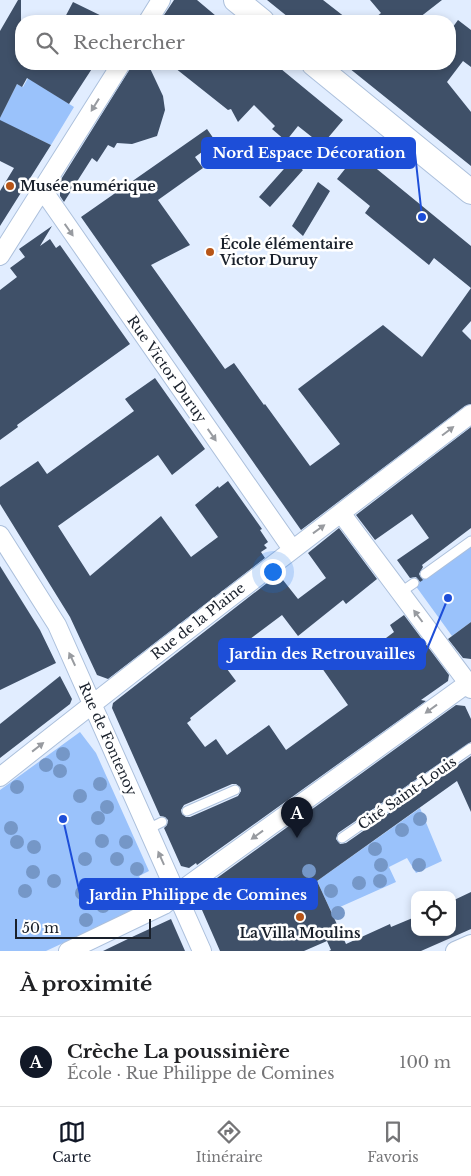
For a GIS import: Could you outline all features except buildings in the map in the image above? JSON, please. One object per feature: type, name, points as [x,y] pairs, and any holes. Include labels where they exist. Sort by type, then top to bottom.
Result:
[{"type":"street","points":[[152,15],[161,0]]},
{"type":"street","points":[[236,0],[255,15]]},
{"type":"street","points":[[0,256],[117,70]]},
{"type":"street","points":[[321,70],[471,192]]},
{"type":"street","name":"Rue Victor Duruy","points":[[42,189],[292,549]]},
{"type":"street","name":"Rue de la Plaine","points":[[0,777],[292,549],[471,414]]},
{"type":"street","points":[[68,951],[164,905],[470,684],[407,588],[341,513]]},
{"type":"street","name":"Rue de Fontenoy","points":[[0,535],[57,625],[93,703],[155,826],[177,894],[202,951]]},
{"type":"street","points":[[455,951],[471,944]]},
{"type":"lane","points":[[424,574],[471,541]]},
{"type":"lane","name":"Cité Saint-Louis","points":[[342,838],[471,748]]},
{"type":"lane","points":[[187,811],[234,790]]},
{"type":"shaded area","points":[[28,78],[74,107],[51,145],[22,131],[16,143],[0,134],[0,118],[17,84],[23,87]]},
{"type":"shaded area","points":[[471,545],[471,622],[452,636],[415,585]]},
{"type":"shaded area","points":[[80,732],[96,753],[149,871],[139,876],[151,902],[46,951],[0,951],[0,790]]},
{"type":"shaded area","points":[[420,808],[442,861],[416,873],[407,858],[389,867],[396,882],[331,911],[317,881]]},
{"type":"place","name":"Musée numérique","points":[[10,186]]},
{"type":"place","name":"Nord Espace Décoration","points":[[422,217]]},
{"type":"place","name":"École élémentaire Victor Duruy","points":[[210,252]]},
{"type":"place","name":"Jardin des Retrouvailles","points":[[448,598]]},
{"type":"place","name":"Jardin Philippe de Comines","points":[[63,819]]},
{"type":"place","name":"Crèche La poussinière","points":[[297,838]]},
{"type":"place","name":"La Villa Moulins","points":[[300,917]]}]
